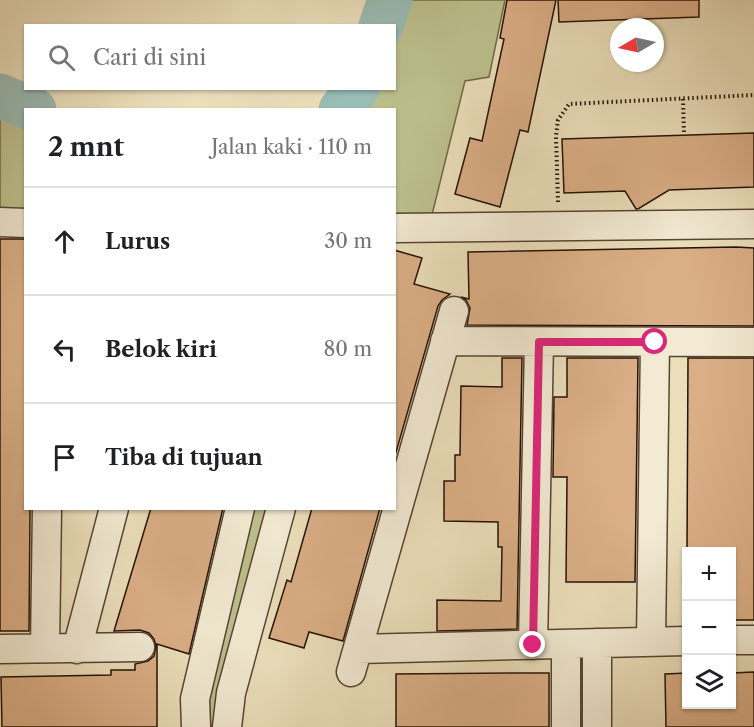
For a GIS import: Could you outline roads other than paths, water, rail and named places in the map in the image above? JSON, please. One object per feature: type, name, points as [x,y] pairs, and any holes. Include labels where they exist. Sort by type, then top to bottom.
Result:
[{"type":"street","points":[[0,222],[24,223]]},
{"type":"street","points":[[396,228],[754,224]]},
{"type":"street","points":[[454,311],[355,661],[533,645],[682,641]]},
{"type":"street","points":[[445,341],[754,342]]},
{"type":"street","points":[[533,645],[539,342]]},
{"type":"street","points":[[651,642],[655,342]]},
{"type":"street","points":[[45,648],[47,510]]},
{"type":"street","points":[[77,649],[113,510]]},
{"type":"street","points":[[196,727],[195,699],[240,510]]},
{"type":"street","points":[[227,727],[231,693],[280,510]]},
{"type":"street","points":[[736,640],[754,639]]},
{"type":"street","points":[[597,643],[597,727]]},
{"type":"street","points":[[566,644],[566,727]]},
{"type":"street","points":[[0,649],[140,647]]},
{"type":"waterway","points":[[382,24],[390,0]]},
{"type":"waterway","points":[[342,108],[356,90]]},
{"type":"waterway","points":[[0,96],[29,108]]}]
